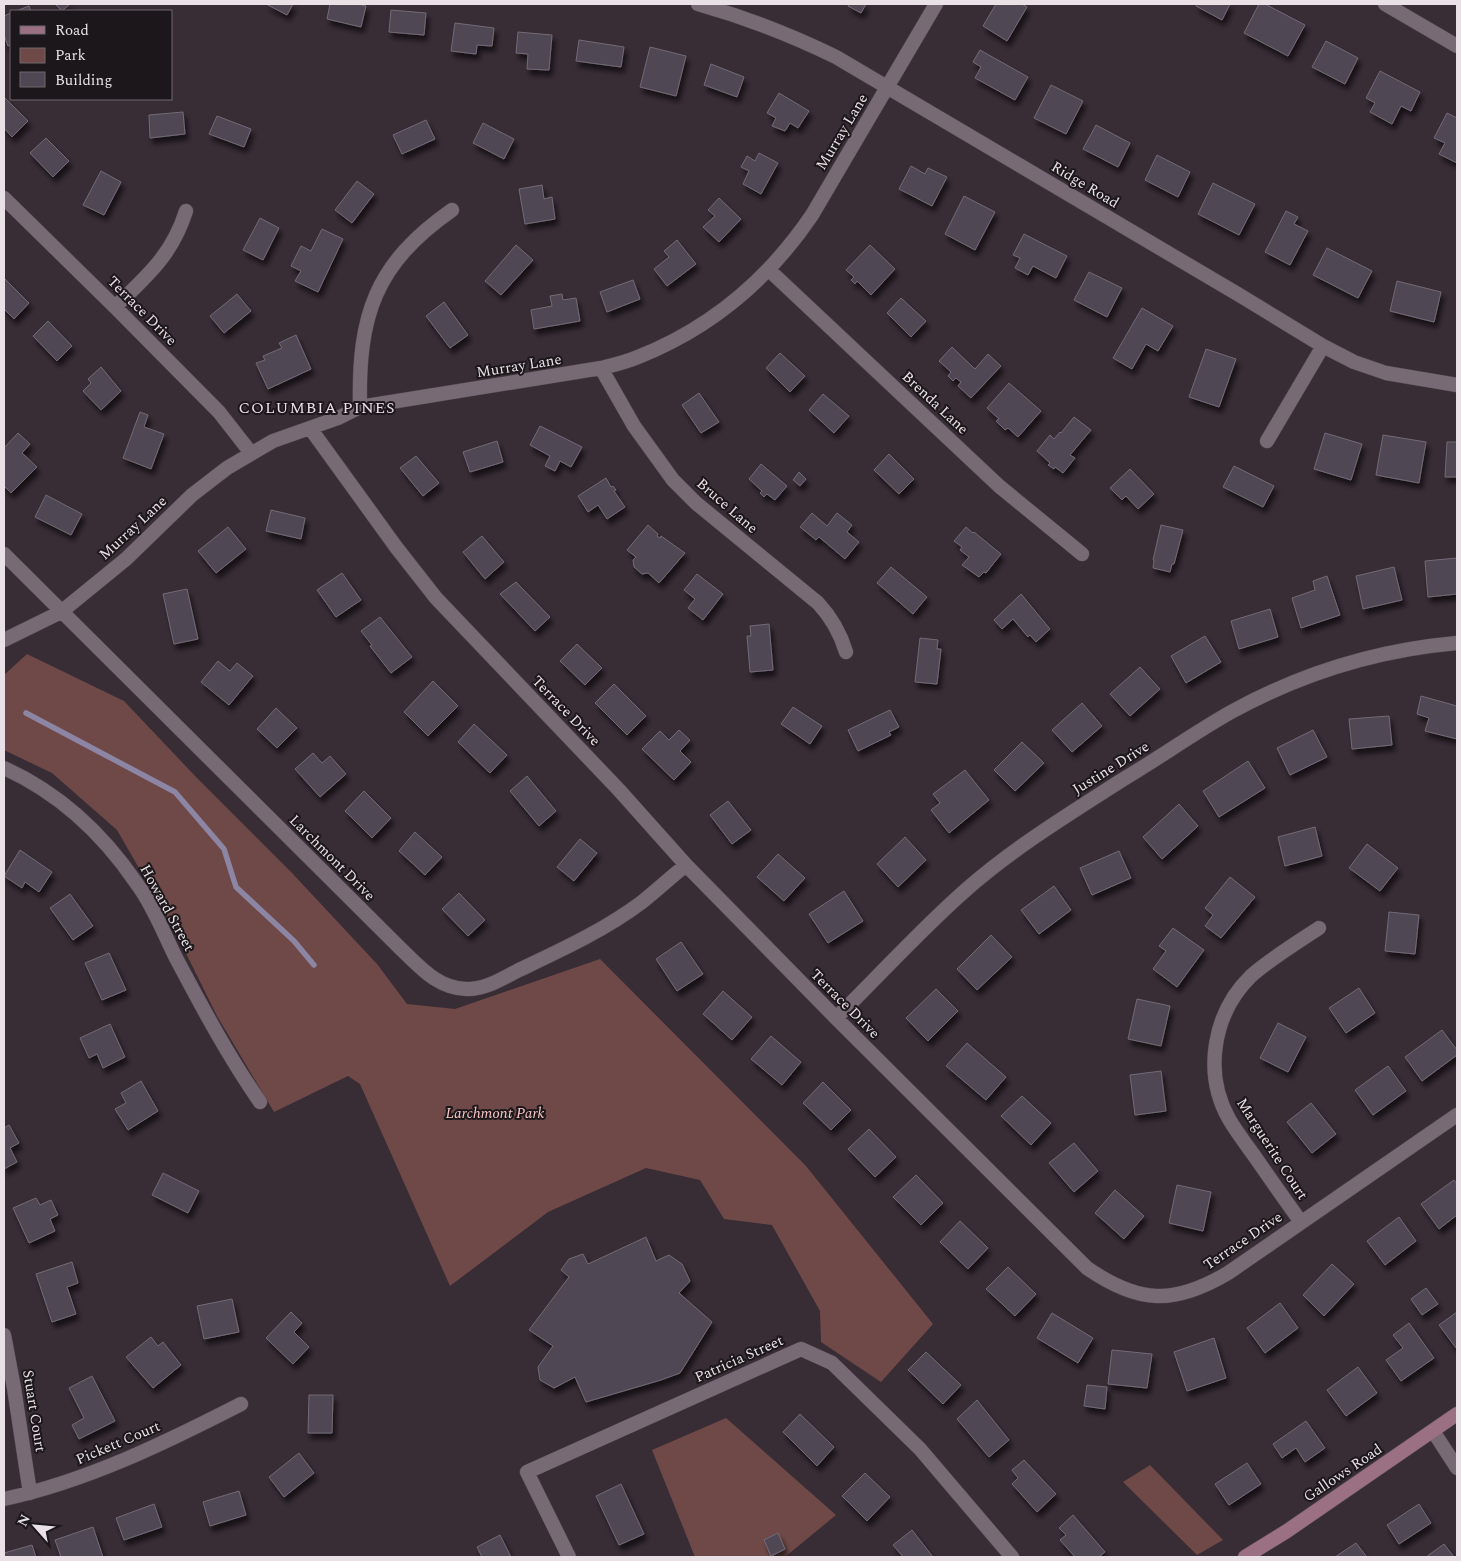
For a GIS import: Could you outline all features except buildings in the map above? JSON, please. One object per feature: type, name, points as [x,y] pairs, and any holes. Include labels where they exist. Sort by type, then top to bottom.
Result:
[{"type":"main road","name":"Gallows Road","points":[[1245,1557],[1287,1531],[1457,1414]]},
{"type":"street","name":"Ridge Road","points":[[698,4],[744,17],[790,35],[836,57],[1323,346],[1354,362],[1386,373],[1457,385]]},
{"type":"street","name":"Murray Lane","points":[[4,640],[61,612],[126,558],[192,495],[227,468],[273,441],[338,418],[360,407],[602,368],[637,358],[675,340],[710,320],[740,297],[769,270],[795,240],[812,215],[936,4]]},
{"type":"street","points":[[1385,4],[1457,46]]},
{"type":"street","name":"Terrace Drive","points":[[4,198],[219,412],[251,454]]},
{"type":"street","points":[[360,407],[359,371],[363,337],[368,312],[377,291],[392,266],[409,244],[428,226],[452,210]]},
{"type":"street","points":[[115,307],[156,268],[171,247],[186,211]]},
{"type":"street","name":"Brenda Lane","points":[[769,270],[999,486],[1082,554]]},
{"type":"street","points":[[1267,441],[1323,346]]},
{"type":"street","name":"Bruce Lane","points":[[602,368],[634,426],[673,480],[696,503],[818,603],[830,615],[840,632],[846,652]]},
{"type":"street","name":"Terrace Drive","points":[[310,428],[396,547],[436,598],[619,790],[686,865],[836,1018],[1087,1268],[1120,1287],[1138,1294],[1159,1296],[1194,1290],[1228,1273],[1457,1116]]},
{"type":"street","name":"Larchmont Drive","points":[[4,554],[400,948],[433,979],[449,987],[467,989],[489,985],[556,953],[642,902],[686,865]]},
{"type":"street","name":"Justine Drive","points":[[836,1018],[937,917],[992,868],[1058,821],[1225,716],[1277,689],[1320,672],[1365,658],[1401,650],[1457,643]]},
{"type":"street","name":"Howard Street","points":[[4,768],[49,794],[67,807],[98,835],[119,858],[139,886],[235,1066],[260,1102]]},
{"type":"street","name":"Marguerite Court","points":[[1300,1222],[1229,1120],[1220,1100],[1215,1078],[1215,1055],[1218,1033],[1225,1012],[1236,994],[1258,970],[1319,928]]},
{"type":"street","name":"Stuart Court","points":[[4,1335],[30,1494]]},
{"type":"street","name":"Patricia Street","points":[[570,1557],[528,1472],[801,1349],[832,1363],[920,1449],[1012,1557]]},
{"type":"street","name":"Pickett Court","points":[[4,1499],[30,1494],[86,1475],[145,1451],[241,1404]]},
{"type":"street","points":[[1433,1431],[1457,1468]]},
{"type":"green space","name":"Larchmont Park","points":[[27,654],[124,701],[197,778],[292,873],[377,964],[407,1004],[455,1009],[600,959],[806,1166],[933,1324],[881,1382],[821,1342],[820,1311],[772,1225],[724,1219],[700,1180],[646,1168],[548,1212],[450,1286],[360,1084],[348,1076],[274,1112],[217,1016],[173,927],[117,830],[52,773],[4,750],[4,675]]},
{"type":"green space","points":[[726,1418],[836,1515],[785,1557],[695,1557],[652,1450]]},
{"type":"green space","points":[[1150,1465],[1223,1540],[1197,1555],[1123,1482]]},
{"type":"waterway","points":[[26,713],[175,792],[224,849],[236,887],[294,941],[314,965]]},
{"type":"district","name":"COLUMBIA PINES","points":[[317,408]]}]
